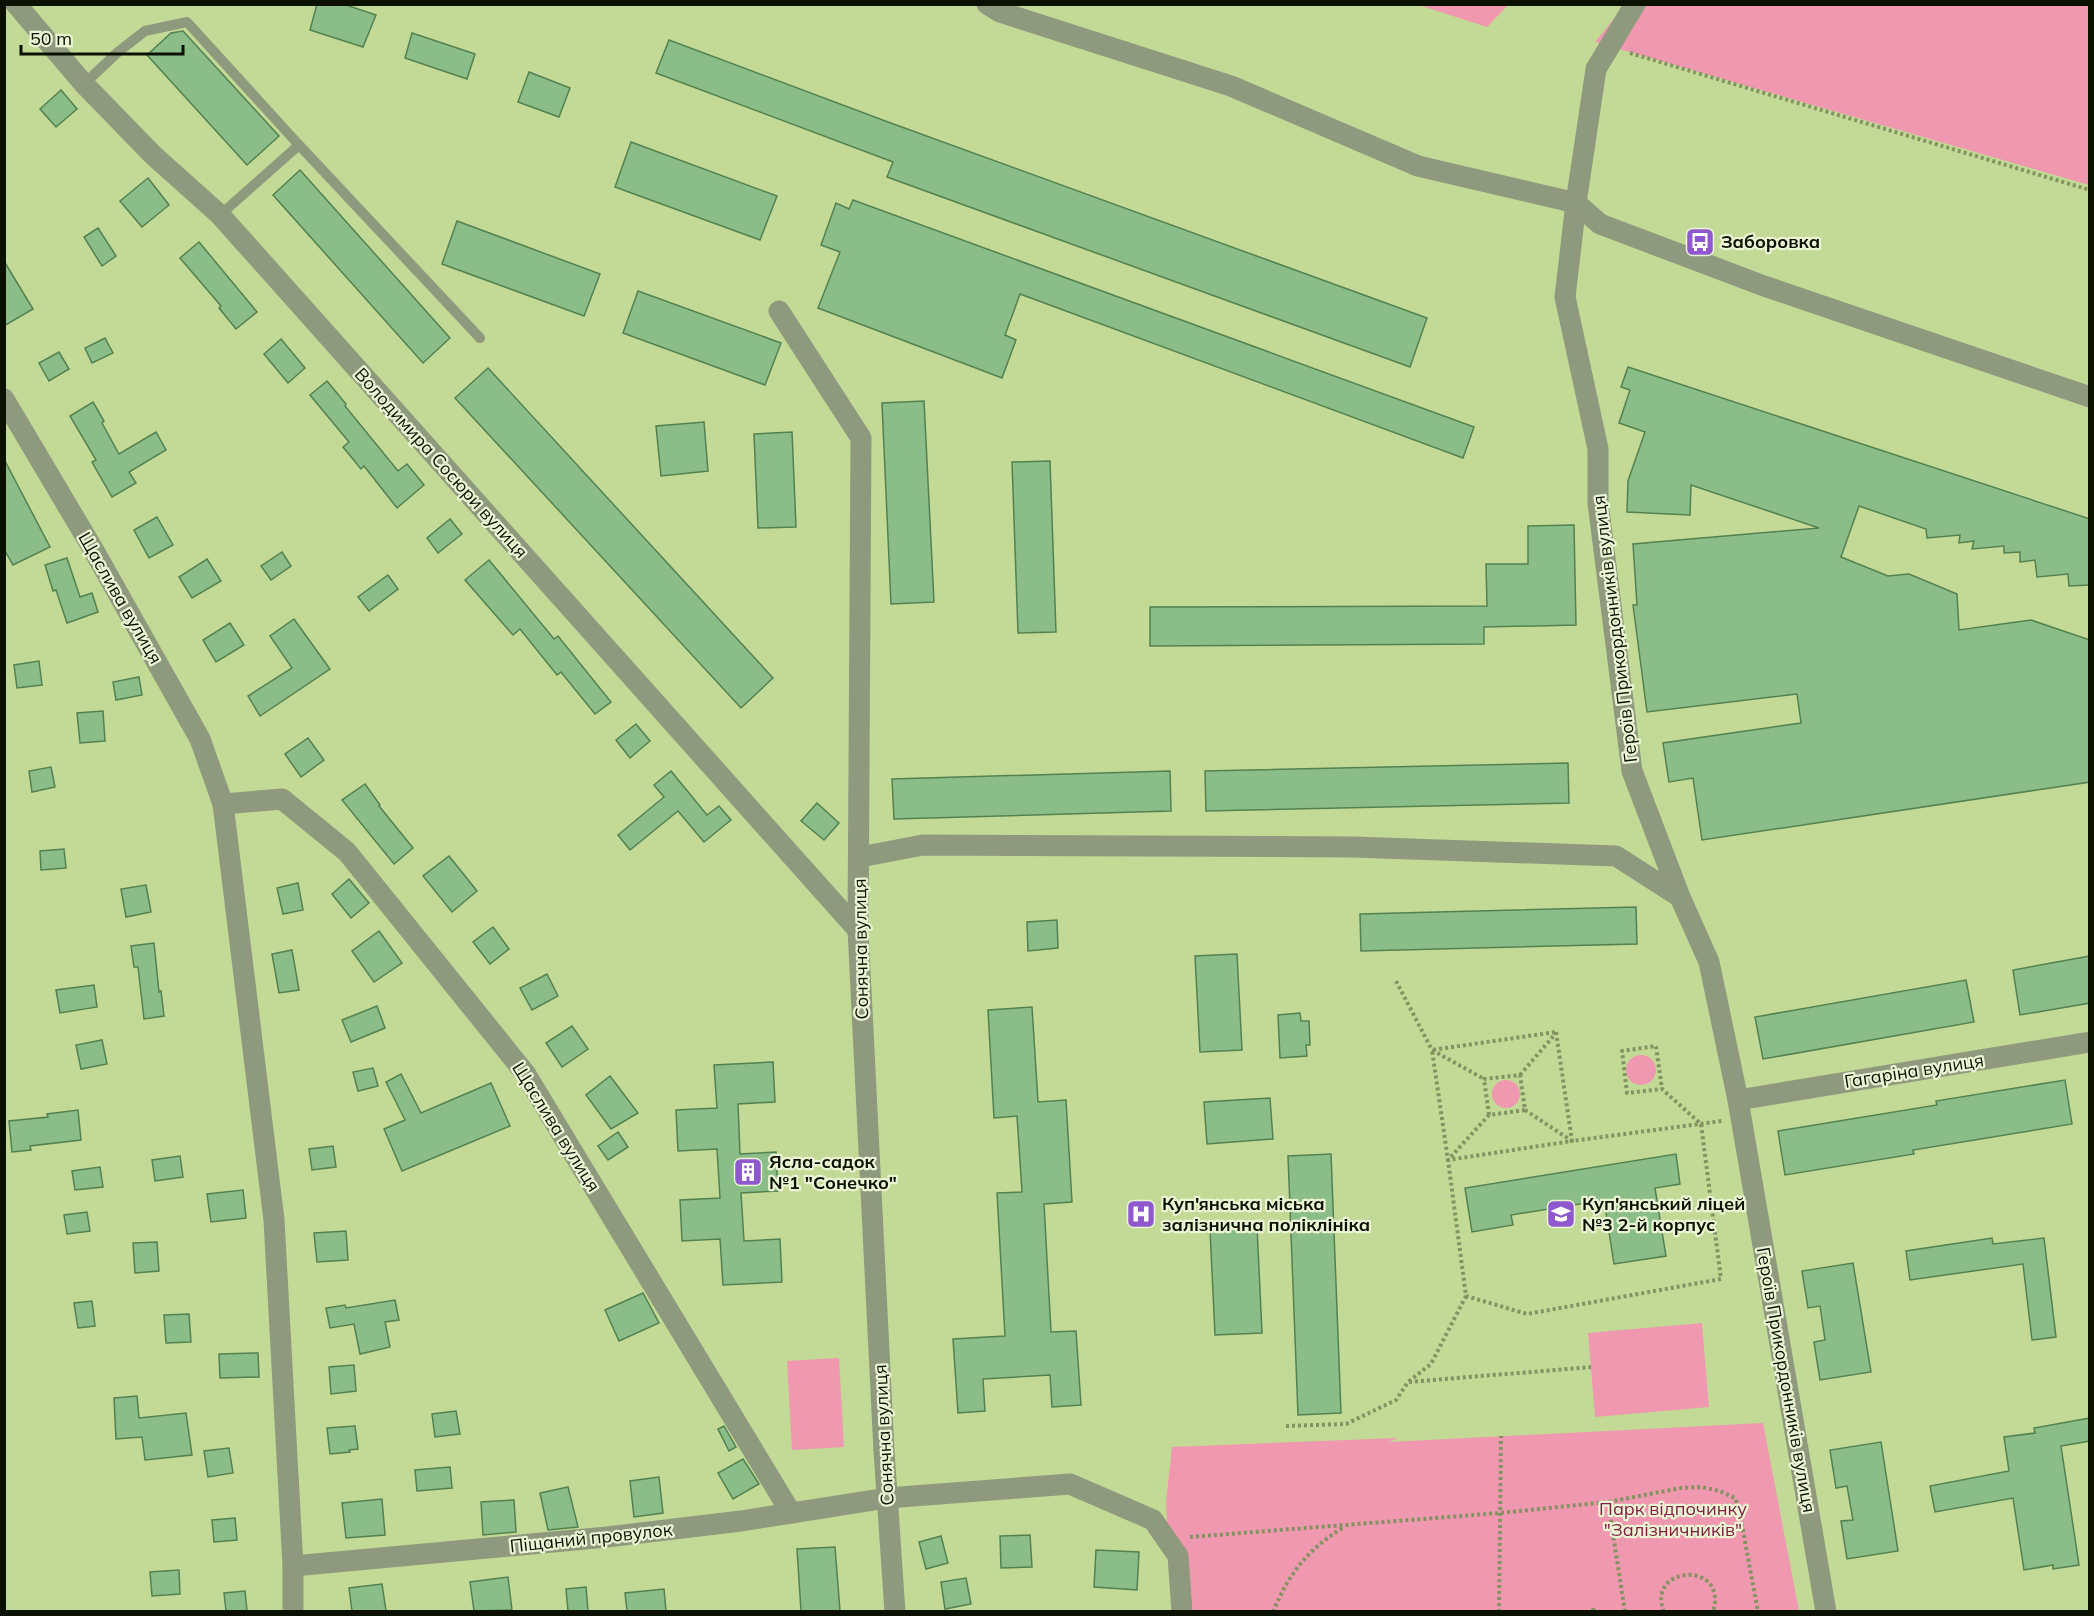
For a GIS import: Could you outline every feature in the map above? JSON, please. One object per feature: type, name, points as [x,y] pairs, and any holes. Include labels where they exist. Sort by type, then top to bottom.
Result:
[{"type":"street","name":"Володимира Сосюри вулиця","points":[[16,4],[84,84],[153,155],[220,215],[858,930]]},
{"type":"street","points":[[987,4],[1000,12],[1231,86],[1418,166],[1576,203],[1600,224],[1764,286],[2090,397]]},
{"type":"street","name":"Героїв Прикордонників вулиця","points":[[1635,4],[1596,69],[1565,297],[1598,449],[1598,503],[1632,771],[1680,897],[1709,962],[1739,1110],[1826,1611]]},
{"type":"street","name":"Сонячна вулиця","points":[[779,311],[861,438],[858,930],[887,1498],[895,1611]]},
{"type":"street","name":"Щаслива вулиця","points":[[4,399],[93,549],[200,739],[223,804],[274,1220],[293,1566],[293,1611]]},
{"type":"street","name":"Щаслива вулиця","points":[[223,804],[282,799],[347,852],[525,1073],[791,1513]]},
{"type":"street","points":[[860,857],[923,845],[1353,847],[1616,856],[1680,897]]},
{"type":"street","name":"Гагаріна вулиця","points":[[1739,1110],[2090,1042]]},
{"type":"street","name":"Піщаний провулок","points":[[293,1566],[607,1537],[741,1521],[887,1498],[1070,1484],[1154,1520],[1178,1556],[1182,1611]]},
{"type":"lane","points":[[84,84],[118,52],[145,32],[186,21],[480,338]]},
{"type":"lane","points":[[220,215],[299,145]]},
{"type":"path","points":[[1609,47],[2090,190]]},
{"type":"path","points":[[1286,1426],[1346,1424],[1396,1400],[1408,1382],[1431,1365],[1466,1296],[1432,1050],[1396,981]]},
{"type":"path","points":[[1432,1050],[1556,1032]]},
{"type":"path","points":[[1432,1050],[1484,1079],[1520,1074],[1556,1032]]},
{"type":"path","points":[[1556,1032],[1572,1141]]},
{"type":"path","points":[[1466,1296],[1527,1314],[1721,1279],[1701,1124],[1662,1089],[1656,1046],[1622,1051],[1628,1093],[1662,1089]]},
{"type":"path","points":[[1520,1074],[1525,1110]]},
{"type":"path","points":[[1484,1079],[1489,1115]]},
{"type":"path","points":[[1448,1160],[1489,1115],[1525,1110],[1572,1141]]},
{"type":"path","points":[[1448,1160],[1701,1124],[1739,1110]]},
{"type":"path","points":[[1408,1382],[1591,1367]]},
{"type":"path","points":[[1499,1611],[1501,1436]]},
{"type":"path","points":[[1167,1539],[1500,1513],[1608,1502],[1682,1488],[1701,1487],[1720,1491],[1735,1498],[1758,1611]]},
{"type":"path","points":[[1608,1502],[1625,1611]]},
{"type":"path","points":[[1273,1611],[1295,1568],[1321,1541],[1346,1525]]},
{"type":"path","points":[[1664,1611],[1661,1599],[1667,1583],[1682,1574],[1691,1573],[1707,1580],[1712,1587],[1715,1596],[1713,1611]]},
{"type":"green space","points":[[1419,5],[1508,5],[1487,27]]},
{"type":"green space","points":[[1625,5],[2089,5],[2089,185],[1595,42]]},
{"type":"green space","points":[[1641,1055],[1652,1059],[1656,1070],[1652,1081],[1641,1085],[1630,1081],[1626,1070],[1630,1059]]},
{"type":"green space","points":[[1506,1080],[1516,1084],[1520,1094],[1516,1104],[1506,1108],[1496,1104],[1492,1094],[1496,1084]]},
{"type":"green space","points":[[1702,1323],[1709,1407],[1595,1417],[1588,1333]]},
{"type":"green space","points":[[839,1358],[844,1447],[792,1450],[787,1361]]},
{"type":"green space","name":"Парк відпочинку \"Залізничників\"","points":[[1763,1423],[1799,1611],[1172,1611],[1166,1502],[1172,1447],[1398,1438],[1389,1442]]},
{"type":"building","points":[[317,4],[343,4],[376,15],[363,47],[310,30]]},
{"type":"building","points":[[183,31],[279,136],[247,165],[147,55],[171,33]]},
{"type":"building","points":[[412,33],[475,54],[467,79],[405,58]]},
{"type":"building","points":[[669,40],[1427,318],[1410,367],[887,177],[893,162],[656,73]]},
{"type":"building","points":[[529,72],[570,88],[559,117],[518,102]]},
{"type":"building","points":[[61,90],[77,109],[56,127],[40,109]]},
{"type":"building","points":[[631,142],[777,196],[760,240],[615,187]]},
{"type":"building","points":[[300,170],[450,338],[423,363],[273,195]]},
{"type":"building","points":[[148,178],[169,205],[142,227],[120,201]]},
{"type":"building","points":[[853,200],[1474,427],[1463,458],[1020,294],[1005,335],[1016,340],[1002,378],[818,308],[840,252],[821,245],[836,203],[849,209]]},
{"type":"building","points":[[457,221],[600,274],[584,316],[442,264]]},
{"type":"building","points":[[98,228],[116,256],[102,266],[84,237]]},
{"type":"building","points":[[199,242],[257,312],[236,329],[219,308],[221,306],[180,258]]},
{"type":"building","points":[[4,261],[33,309],[4,326]]},
{"type":"building","points":[[638,291],[781,343],[765,385],[623,333]]},
{"type":"building","points":[[105,338],[113,353],[92,363],[85,348]]},
{"type":"building","points":[[281,339],[305,368],[288,383],[264,354]]},
{"type":"building","points":[[59,352],[69,369],[49,381],[39,363]]},
{"type":"building","points":[[1628,367],[2090,519],[2090,585],[2069,586],[2068,574],[2037,577],[2035,560],[2020,562],[2020,552],[2004,553],[2004,546],[1972,549],[1974,541],[1959,543],[1960,535],[1927,538],[1926,529],[1859,506],[1841,557],[1888,576],[1909,574],[1957,594],[1959,630],[2031,620],[2090,640],[2090,782],[1702,840],[1693,778],[1669,782],[1663,743],[1801,723],[1797,694],[1647,712],[1633,605],[1637,605],[1633,544],[1819,528],[1691,485],[1690,515],[1627,512],[1628,481],[1645,432],[1619,423],[1630,390],[1621,387]]},
{"type":"building","points":[[488,368],[773,678],[741,708],[455,398]]},
{"type":"building","points":[[327,381],[398,471],[407,464],[424,485],[397,508],[364,466],[361,469],[343,447],[349,442],[310,395]]},
{"type":"building","points":[[924,401],[934,602],[891,604],[882,403]]},
{"type":"building","points":[[93,402],[119,454],[156,432],[166,450],[129,472],[136,483],[112,497],[92,462],[96,460],[70,416]]},
{"type":"building","points":[[704,422],[708,471],[661,476],[656,426]]},
{"type":"building","points":[[792,432],[796,527],[758,528],[754,434]]},
{"type":"building","points":[[4,459],[50,547],[13,565],[4,549]]},
{"type":"building","points":[[1050,461],[1056,632],[1018,633],[1012,462]]},
{"type":"building","points":[[157,517],[173,545],[149,558],[134,530]]},
{"type":"building","points":[[450,519],[462,534],[438,553],[427,538]]},
{"type":"building","points":[[1574,525],[1576,625],[1484,627],[1484,644],[1150,646],[1150,607],[1487,606],[1486,564],[1528,564],[1528,526]]},
{"type":"building","points":[[282,552],[291,566],[271,580],[261,566]]},
{"type":"building","points":[[67,558],[80,597],[92,593],[98,612],[67,623],[45,565]]},
{"type":"building","points":[[207,559],[221,581],[192,598],[179,577]]},
{"type":"building","points":[[489,560],[554,639],[558,636],[611,702],[595,714],[561,672],[557,675],[520,629],[513,635],[465,580]]},
{"type":"building","points":[[388,575],[398,589],[369,611],[358,597]]},
{"type":"building","points":[[294,619],[330,669],[260,716],[248,696],[292,668],[270,636]]},
{"type":"building","points":[[230,623],[244,645],[216,662],[203,640]]},
{"type":"building","points":[[39,661],[42,685],[17,688],[14,665]]},
{"type":"building","points":[[139,677],[142,695],[116,700],[113,682]]},
{"type":"building","points":[[103,711],[105,741],[80,743],[77,713]]},
{"type":"building","points":[[636,724],[650,741],[630,758],[616,740]]},
{"type":"building","points":[[308,738],[324,760],[301,777],[285,754]]},
{"type":"building","points":[[1568,763],[1569,803],[1206,811],[1205,771]]},
{"type":"building","points":[[51,767],[55,787],[32,792],[29,771]]},
{"type":"building","points":[[671,771],[707,815],[719,806],[731,820],[704,842],[678,811],[630,850],[618,835],[664,797],[654,785]]},
{"type":"building","points":[[1170,771],[1171,811],[894,819],[892,779]]},
{"type":"building","points":[[365,784],[379,806],[413,848],[394,864],[342,800]]},
{"type":"building","points":[[817,803],[839,823],[824,840],[801,821]]},
{"type":"building","points":[[64,849],[66,868],[41,870],[40,851]]},
{"type":"building","points":[[449,856],[477,891],[452,912],[423,876]]},
{"type":"building","points":[[349,879],[369,903],[351,918],[332,894]]},
{"type":"building","points":[[298,883],[303,910],[283,914],[277,888]]},
{"type":"building","points":[[146,885],[151,912],[126,917],[121,889]]},
{"type":"building","points":[[1636,907],[1637,944],[1361,951],[1360,914]]},
{"type":"building","points":[[1057,920],[1058,948],[1028,951],[1027,922]]},
{"type":"building","points":[[493,927],[509,949],[490,964],[473,942]]},
{"type":"building","points":[[379,931],[402,963],[374,982],[352,951]]},
{"type":"building","points":[[154,943],[164,1016],[144,1019],[138,967],[134,967],[131,946]]},
{"type":"building","points":[[292,950],[299,990],[279,993],[272,954]]},
{"type":"building","points":[[1237,954],[1242,1050],[1200,1052],[1195,956]]},
{"type":"building","points":[[2090,956],[2090,1003],[2020,1015],[2013,970]]},
{"type":"building","points":[[547,974],[558,996],[532,1010],[520,988]]},
{"type":"building","points":[[1966,980],[1974,1022],[1763,1059],[1755,1017]]},
{"type":"building","points":[[94,985],[97,1007],[60,1013],[56,990]]},
{"type":"building","points":[[377,1006],[385,1028],[351,1042],[342,1020]]},
{"type":"building","points":[[1032,1007],[1038,1102],[1066,1100],[1072,1202],[1044,1204],[1051,1332],[1076,1331],[1081,1405],[1052,1407],[1050,1375],[983,1379],[985,1411],[958,1413],[953,1339],[1005,1336],[997,1193],[1022,1192],[1017,1116],[994,1118],[988,1010]]},
{"type":"building","points":[[1300,1013],[1301,1021],[1309,1021],[1310,1045],[1306,1045],[1307,1056],[1280,1058],[1278,1015]]},
{"type":"building","points":[[572,1026],[588,1049],[562,1067],[546,1043]]},
{"type":"building","points":[[102,1040],[107,1064],[81,1069],[76,1045]]},
{"type":"building","name":"Ясла-садок №1 \"Сонечко\"","points":[[773,1062],[775,1102],[738,1104],[740,1154],[776,1152],[778,1191],[741,1193],[744,1241],[780,1239],[782,1282],[723,1285],[720,1239],[682,1241],[680,1200],[720,1198],[717,1149],[678,1151],[676,1110],[717,1108],[714,1065]]},
{"type":"building","points":[[373,1068],[378,1086],[358,1091],[353,1072]]},
{"type":"building","points":[[401,1074],[421,1113],[491,1083],[510,1126],[402,1171],[384,1129],[405,1120],[386,1082]]},
{"type":"building","points":[[610,1076],[638,1113],[611,1129],[586,1095]]},
{"type":"building","points":[[2065,1080],[2072,1124],[1913,1150],[1914,1154],[1785,1175],[1778,1131],[1937,1105],[1936,1101]]},
{"type":"building","points":[[1270,1098],[1273,1139],[1207,1144],[1204,1102]]},
{"type":"building","points":[[78,1110],[81,1140],[30,1146],[31,1150],[12,1152],[9,1121],[48,1117],[47,1114]]},
{"type":"building","points":[[618,1132],[628,1147],[608,1160],[598,1146]]},
{"type":"building","points":[[333,1146],[336,1167],[312,1170],[309,1149]]},
{"type":"building","points":[[1331,1154],[1341,1413],[1298,1415],[1288,1156]]},
{"type":"building","points":[[1676,1154],[1680,1184],[1655,1188],[1666,1256],[1614,1264],[1604,1200],[1511,1215],[1513,1225],[1472,1232],[1465,1188]]},
{"type":"building","points":[[180,1156],[183,1177],[155,1181],[152,1160]]},
{"type":"building","points":[[100,1167],[103,1187],[75,1190],[72,1171]]},
{"type":"building","points":[[243,1190],[246,1218],[211,1222],[207,1194]]},
{"type":"building","points":[[87,1212],[90,1231],[67,1234],[64,1215]]},
{"type":"building","points":[[1257,1227],[1262,1333],[1215,1335],[1210,1229]]},
{"type":"building","points":[[346,1231],[348,1260],[317,1262],[314,1233]]},
{"type":"building","points":[[1992,1238],[1993,1244],[2044,1238],[2056,1337],[2032,1340],[2023,1264],[1910,1280],[1906,1251]]},
{"type":"building","points":[[157,1242],[159,1271],[135,1273],[133,1243]]},
{"type":"building","points":[[1853,1263],[1871,1372],[1820,1380],[1814,1342],[1825,1340],[1820,1306],[1808,1308],[1802,1271]]},
{"type":"building","points":[[643,1293],[659,1323],[619,1341],[605,1310]]},
{"type":"building","points":[[395,1300],[399,1320],[385,1322],[390,1347],[360,1354],[354,1324],[330,1328],[326,1308],[345,1305],[346,1308]]},
{"type":"building","points":[[92,1301],[95,1326],[78,1328],[74,1303]]},
{"type":"building","points":[[189,1314],[191,1342],[166,1343],[164,1315]]},
{"type":"building","points":[[258,1353],[259,1377],[220,1378],[219,1354]]},
{"type":"building","points":[[354,1365],[356,1391],[331,1394],[329,1367]]},
{"type":"building","points":[[137,1396],[139,1418],[186,1413],[192,1455],[145,1460],[142,1437],[116,1439],[114,1398]]},
{"type":"building","points":[[456,1411],[460,1434],[435,1437],[432,1414]]},
{"type":"building","points":[[2090,1418],[2090,1441],[2061,1446],[2079,1565],[2053,1569],[2053,1565],[2024,1570],[2013,1498],[1935,1512],[1930,1486],[2009,1471],[2004,1437],[2035,1433],[2034,1428]]},
{"type":"building","points":[[355,1426],[358,1449],[330,1454],[327,1428]]},
{"type":"building","points":[[724,1426],[736,1447],[729,1451],[718,1429]]},
{"type":"building","points":[[1881,1442],[1898,1551],[1847,1559],[1841,1521],[1853,1520],[1847,1486],[1836,1488],[1830,1450]]},
{"type":"building","points":[[229,1448],[233,1473],[208,1477],[204,1451]]},
{"type":"building","points":[[743,1459],[759,1484],[733,1499],[718,1473]]},
{"type":"building","points":[[450,1467],[452,1488],[417,1491],[415,1470]]},
{"type":"building","points":[[659,1477],[663,1513],[634,1517],[630,1481]]},
{"type":"building","points":[[568,1487],[578,1527],[548,1530],[540,1493]]},
{"type":"building","points":[[382,1499],[385,1535],[346,1538],[342,1503]]},
{"type":"building","points":[[514,1500],[516,1532],[483,1535],[481,1502]]},
{"type":"building","points":[[235,1518],[237,1540],[214,1542],[212,1520]]},
{"type":"building","points":[[1030,1535],[1032,1567],[1001,1568],[1000,1536]]},
{"type":"building","points":[[941,1536],[948,1563],[926,1569],[919,1542]]},
{"type":"building","points":[[835,1547],[840,1611],[801,1611],[797,1549]]},
{"type":"building","points":[[1096,1550],[1139,1552],[1137,1590],[1094,1587]]},
{"type":"building","points":[[179,1570],[180,1594],[152,1596],[150,1572]]},
{"type":"building","points":[[508,1577],[512,1610],[474,1611],[470,1582]]},
{"type":"building","points":[[966,1578],[971,1604],[945,1609],[941,1582]]},
{"type":"building","points":[[382,1584],[386,1611],[352,1611],[349,1588]]},
{"type":"building","points":[[586,1587],[588,1611],[568,1611],[566,1589]]},
{"type":"building","points":[[664,1589],[666,1611],[627,1611],[625,1593]]},
{"type":"building","points":[[245,1591],[247,1611],[226,1611],[224,1593]]},
{"type":"place","name":"Заборовка","points":[[1700,242]]},
{"type":"place","name":"Ясла-садок №1 \"Сонечко\"","points":[[748,1172]]},
{"type":"place","name":"Куп'янська міська залізнична поліклініка","points":[[1141,1214]]},
{"type":"place","name":"Куп'янський ліцей №3 2-й корпус","points":[[1561,1214]]}]
